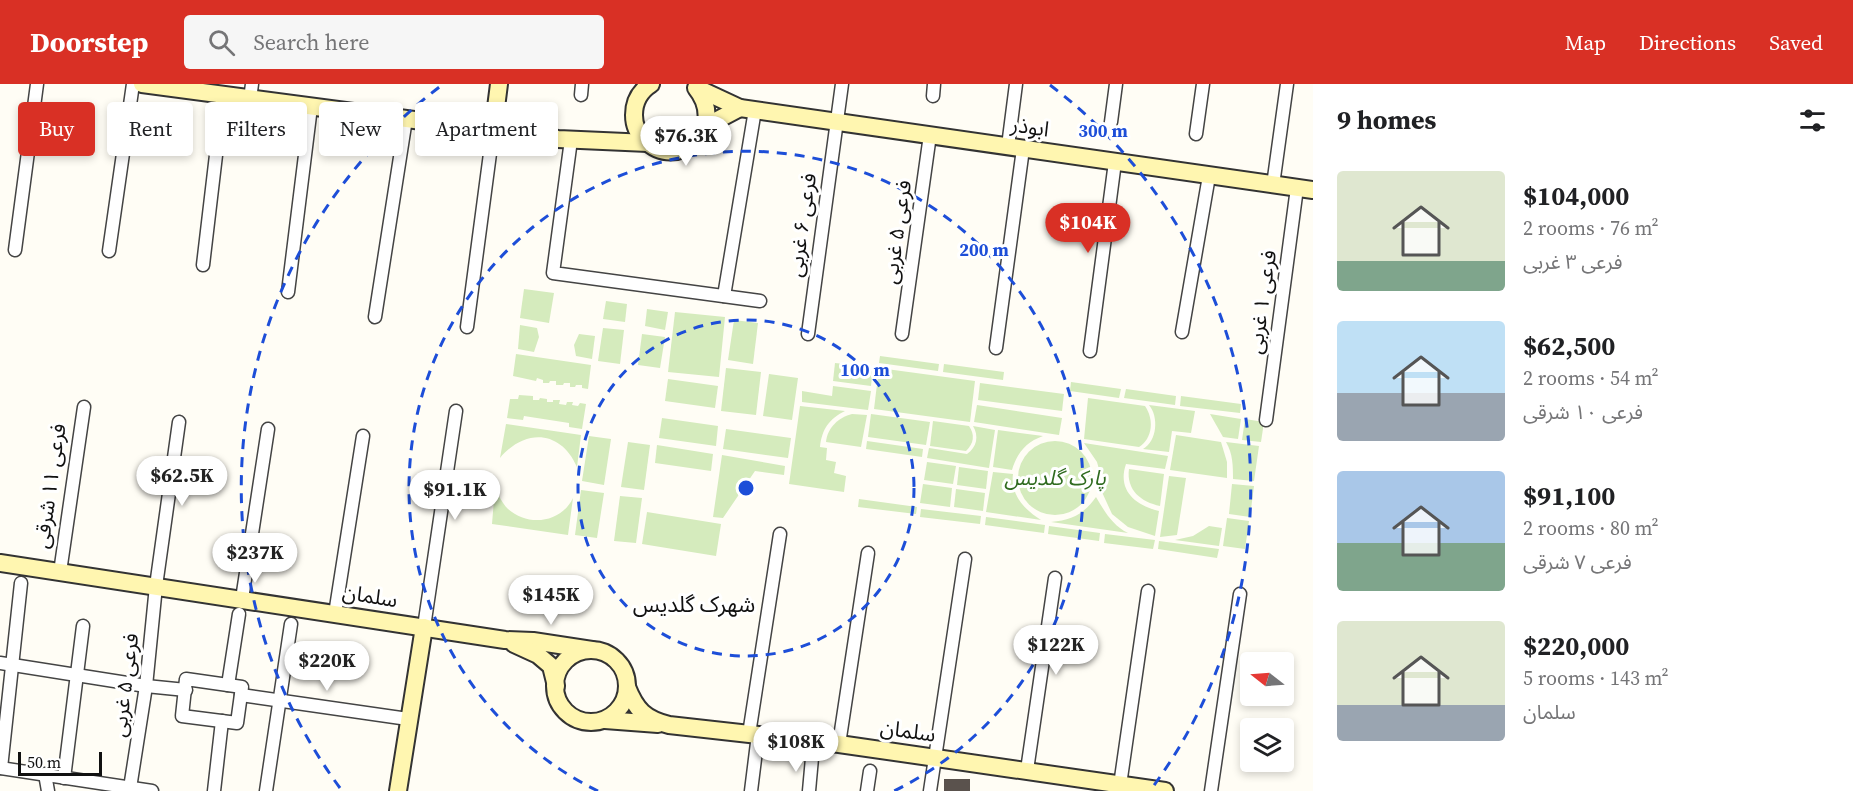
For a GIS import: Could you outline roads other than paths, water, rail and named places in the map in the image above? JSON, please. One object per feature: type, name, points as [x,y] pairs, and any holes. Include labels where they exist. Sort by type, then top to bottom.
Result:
[{"type":"street","points":[[15,250],[37,84]]},
{"type":"street","points":[[109,250],[133,84]]},
{"type":"street","points":[[142,84],[223,96],[251,92],[311,107],[415,121]]},
{"type":"street","points":[[497,102],[499,84]]},
{"type":"street","points":[[651,84],[639,96],[635,107],[636,128],[648,143],[669,152],[692,145],[706,126],[708,116],[706,106],[703,96],[694,86]]},
{"type":"street","name":"فرعی ۶ غربی","points":[[808,334],[842,84]]},
{"type":"street","points":[[996,348],[1016,147],[1016,84]]},
{"type":"street","points":[[1111,122],[1116,84]]},
{"type":"street","points":[[1196,134],[1203,84]]},
{"type":"street","points":[[1273,185],[1287,84]]},
{"type":"street","name":"ابوذر","points":[[694,86],[748,109],[1305,189]]},
{"type":"street","points":[[203,265],[223,96]]},
{"type":"street","points":[[288,292],[311,107]]},
{"type":"street","points":[[706,126],[748,109],[724,296]]},
{"type":"street","points":[[597,142],[612,138],[634,118]]},
{"type":"street","points":[[375,317],[406,120]]},
{"type":"street","name":"فرعی ۵ غربی","points":[[902,334],[930,135]]},
{"type":"street","points":[[558,138],[648,143]]},
{"type":"street","points":[[571,140],[553,273],[760,301]]},
{"type":"street","points":[[467,327],[490,156]]},
{"type":"street","points":[[1090,351],[1115,162]]},
{"type":"street","points":[[1182,332],[1209,176]]},
{"type":"street","name":"فرعی ۱ غربی","points":[[1266,420],[1305,189]]},
{"type":"street","name":"فرعی ۱۱ شرقی","points":[[60,572],[84,406]]},
{"type":"street","points":[[398,791],[456,411]]},
{"type":"street","name":"فرعی ۵ غربی","points":[[130,788],[146,686],[156,586],[179,422]]},
{"type":"street","points":[[228,685],[268,429]]},
{"type":"street","points":[[335,614],[363,436]]},
{"type":"street","points":[[751,791],[754,735],[780,534]]},
{"type":"street","points":[[840,744],[868,553]]},
{"type":"street","points":[[930,791],[965,559]]},
{"type":"street","name":"سلمان","points":[[0,563],[156,586],[241,607],[335,614],[505,640],[533,641],[592,650]]},
{"type":"street","points":[[1028,770],[1055,578]]},
{"type":"street","points":[[21,583],[6,664],[0,768],[45,774],[107,788],[152,791]]},
{"type":"street","points":[[1120,785],[1148,591]]},
{"type":"street","points":[[1211,791],[1240,594]]},
{"type":"street","points":[[266,791],[291,624]]},
{"type":"street","points":[[64,778],[83,626]]},
{"type":"street","points":[[505,640],[538,655],[551,666],[557,698],[571,716],[582,721],[593,723],[614,715],[626,697],[627,687],[626,676],[613,657],[592,650],[571,657],[557,675],[555,686]]},
{"type":"street","points":[[6,664],[186,690]]},
{"type":"street","points":[[186,679],[228,685],[242,687],[237,723],[182,716],[186,679]]},
{"type":"street","name":"سلمان","points":[[627,687],[632,701],[642,713],[654,721],[669,725],[840,744],[1165,791]]},
{"type":"street","points":[[241,695],[408,719]]},
{"type":"street","points":[[605,720],[669,725]]},
{"type":"street","points":[[214,791],[222,721]]},
{"type":"street","points":[[809,791],[813,758]]},
{"type":"street","points":[[867,791],[870,771]]},
{"type":"street","points":[[45,774],[48,791]]},
{"type":"district","name":"شهرک گلدیس","points":[[694,604]]},
{"type":"park label","name":"پارک گلدیس","points":[[1055,478]]}]
